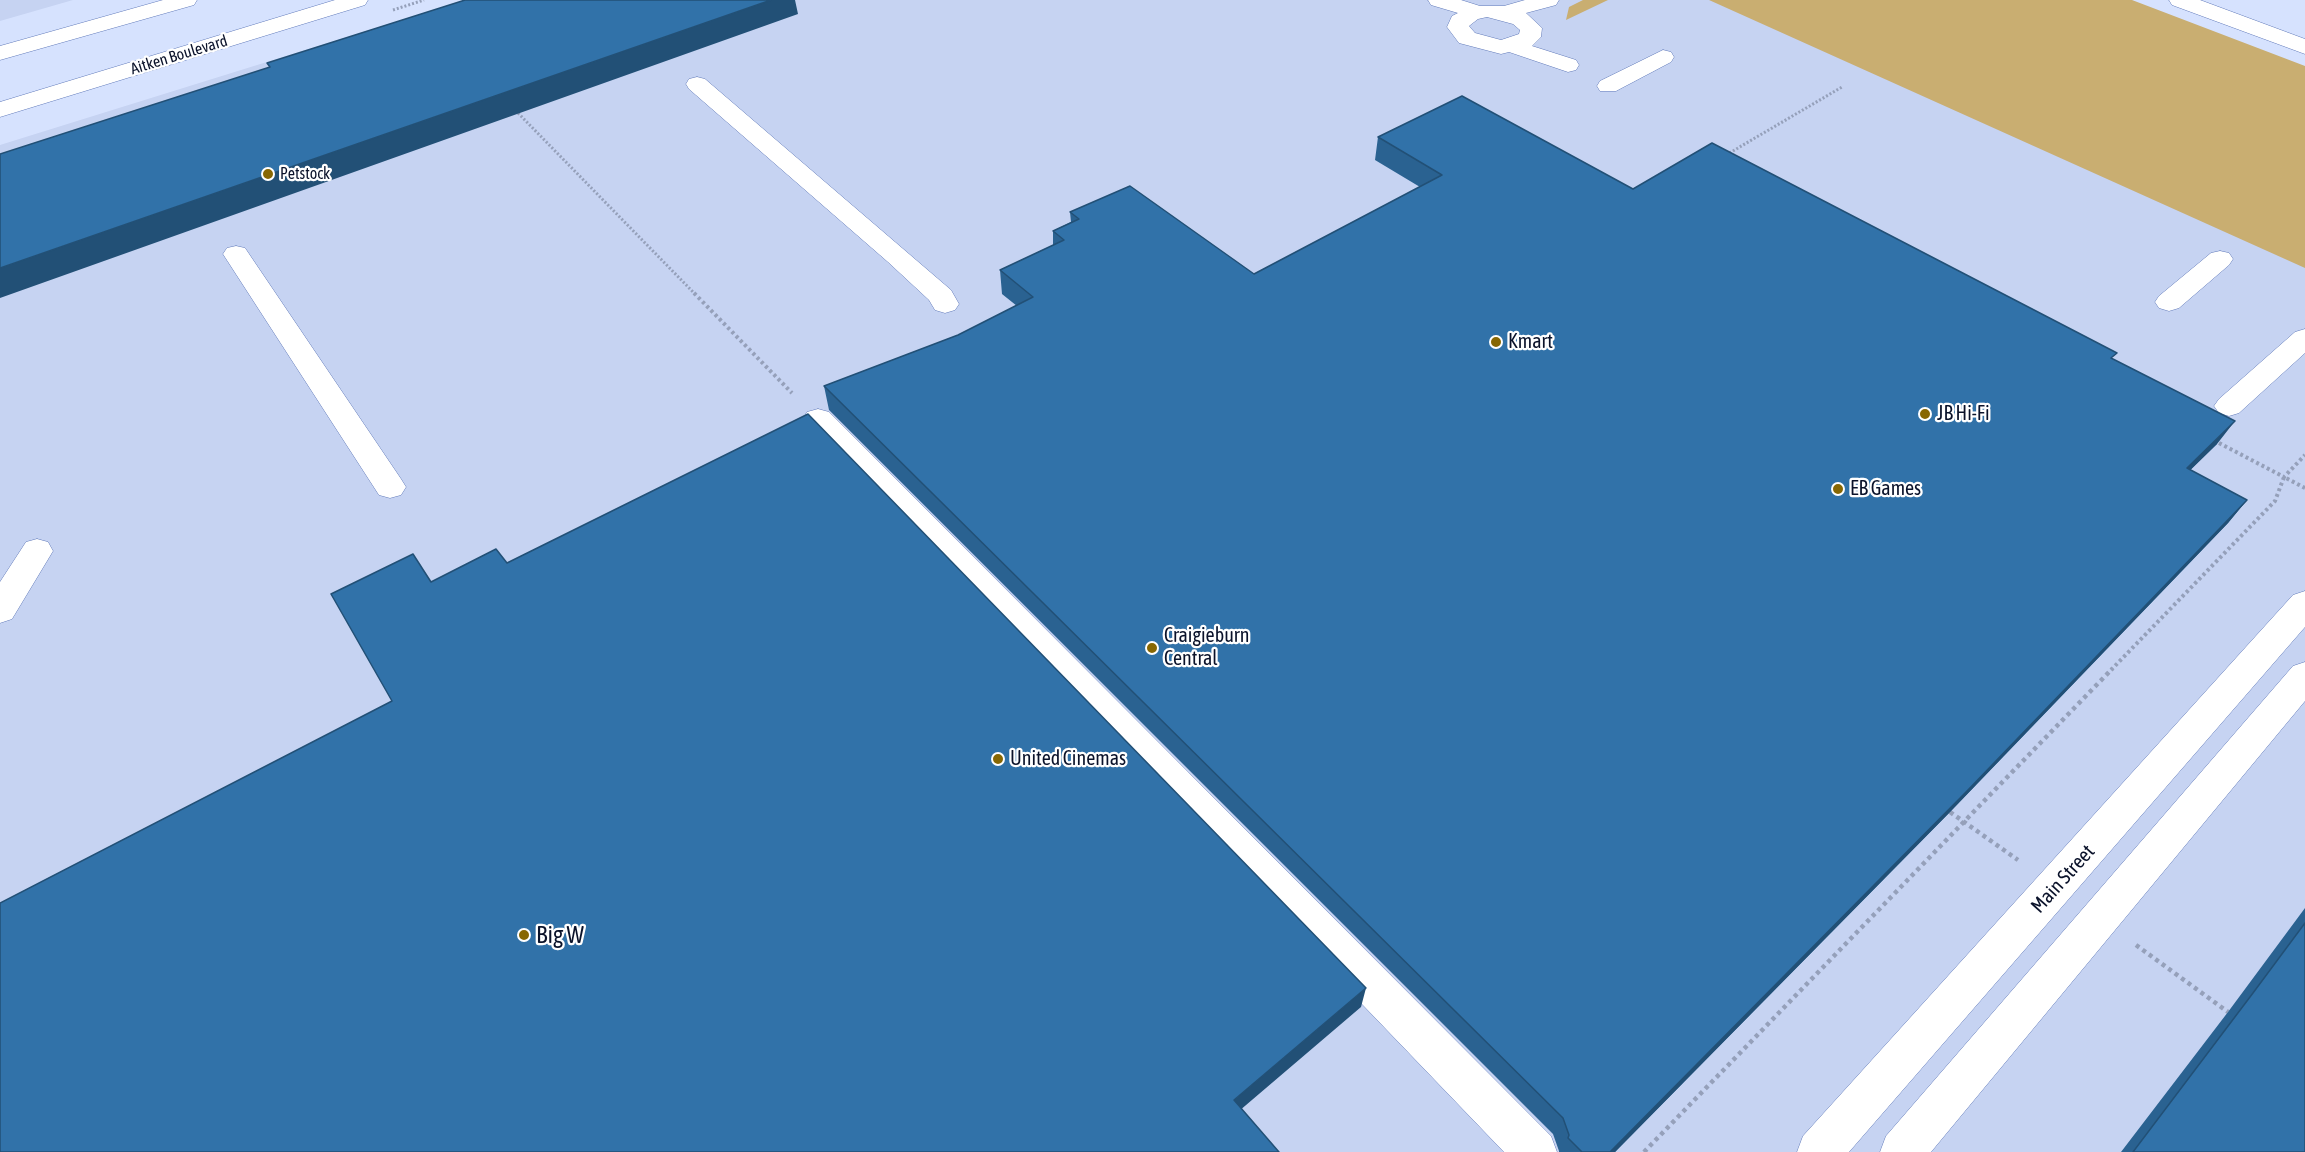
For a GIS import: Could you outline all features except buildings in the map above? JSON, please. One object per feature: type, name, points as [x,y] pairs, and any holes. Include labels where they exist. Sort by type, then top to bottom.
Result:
[{"type":"street","points":[[0,53],[186,0]]},
{"type":"street","name":"Aitken Boulevard","points":[[0,110],[357,0]]},
{"type":"street","points":[[1427,0],[1469,16],[1505,13],[1548,0]]},
{"type":"street","points":[[1439,0],[1469,16]]},
{"type":"street","points":[[1469,16],[1458,27],[1467,38],[1488,46],[1523,35],[1558,0]]},
{"type":"street","points":[[2180,0],[2305,47]]},
{"type":"street","points":[[2222,0],[2305,33]]},
{"type":"street","points":[[1505,13],[1523,35]]},
{"type":"street","points":[[1608,87],[1663,57]]},
{"type":"street","points":[[697,84],[897,256],[941,296],[945,304]]},
{"type":"street","points":[[236,254],[390,487]]},
{"type":"street","points":[[2169,302],[2220,259]]},
{"type":"street","points":[[2229,406],[2304,340]]},
{"type":"street","points":[[818,419],[1535,1152]]},
{"type":"street","points":[[0,610],[37,550]]},
{"type":"street","name":"Main Street","points":[[1819,1152],[2305,604]]},
{"type":"street","points":[[1902,1152],[2305,676]]},
{"type":"path","points":[[1725,156],[1842,87]]},
{"type":"path","points":[[518,113],[818,419]]},
{"type":"path","points":[[2212,440],[2305,488]]},
{"type":"path","points":[[1644,1152],[2275,501],[2284,477],[2305,455]]},
{"type":"shaded area","points":[[0,0],[73,0],[0,21]]},
{"type":"shaded area","name":"Craigieburn Central","points":[[466,0],[2075,0],[2305,88],[2305,1152],[0,1152],[0,145]]},
{"type":"shaded area","points":[[1583,0],[1608,0],[1566,20],[1569,7]]},
{"type":"shaded area","points":[[1709,0],[2132,0],[2305,66],[2305,268]]},
{"type":"place","name":"Petstock","points":[[268,174]]},
{"type":"place","name":"Kmart","points":[[1496,342]]},
{"type":"place","name":"JB Hi-Fi","points":[[1925,414]]},
{"type":"place","name":"EB Games","points":[[1838,489]]},
{"type":"place","name":"Craigieburn Central","points":[[1152,648]]},
{"type":"place","name":"United Cinemas","points":[[998,759]]},
{"type":"place","name":"Big W","points":[[524,935]]}]
